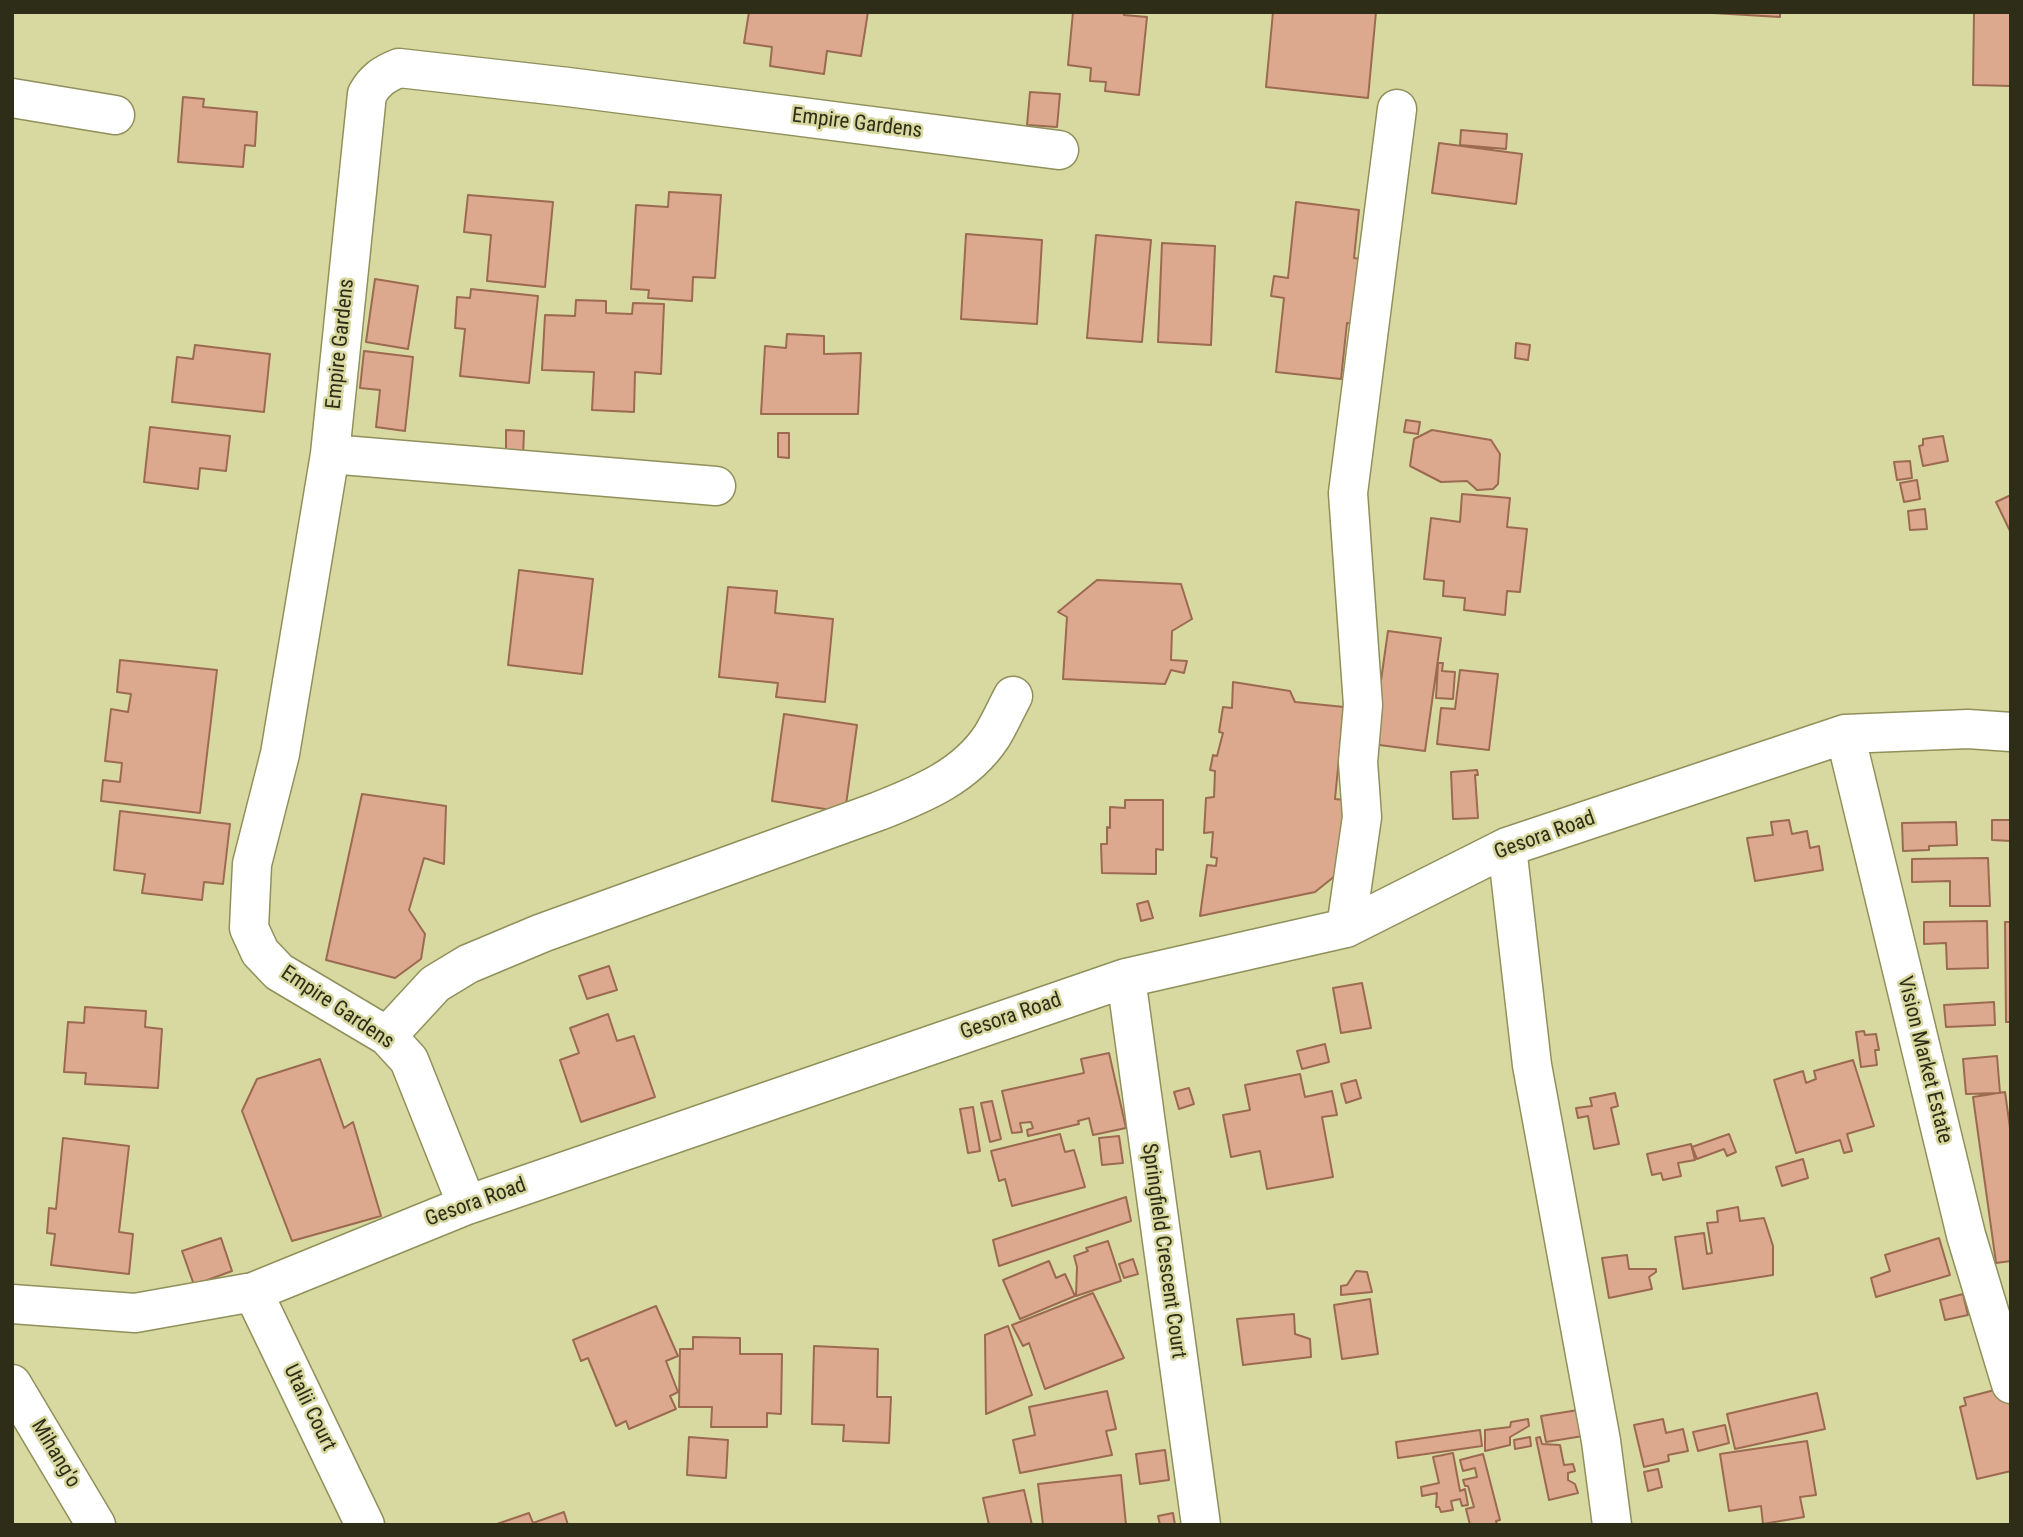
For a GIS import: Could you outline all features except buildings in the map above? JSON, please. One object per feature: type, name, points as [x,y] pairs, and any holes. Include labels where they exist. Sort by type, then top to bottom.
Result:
[{"type":"street","name":"Empire Gardens","points":[[467,1205],[409,1060],[387,1036],[279,972],[260,952],[249,928],[252,864],[281,754],[330,454],[367,94],[373,83],[384,74],[399,68],[541,83],[1059,150]]},
{"type":"street","points":[[12,98],[115,115]]},
{"type":"street","points":[[1346,928],[1362,817],[1358,762],[1363,705],[1348,493],[1397,109]]},
{"type":"street","points":[[330,454],[716,486]]},
{"type":"street","points":[[387,1036],[435,984],[468,964],[542,933],[879,811],[932,789],[965,767],[991,737],[1013,696]]},
{"type":"street","name":"Gesora Road","points":[[12,1304],[135,1313],[253,1292],[467,1205],[1126,978],[1346,928],[1507,847],[1845,734],[1968,729],[2011,732]]},
{"type":"street","name":"Vision Market Estate","points":[[1845,734],[1966,1235],[2011,1384]]},
{"type":"street","points":[[1507,847],[1532,1065],[1601,1441],[1612,1525]]},
{"type":"street","name":"Springfield Crescent Court","points":[[1126,978],[1201,1525]]},
{"type":"street","name":"Utalii Court","points":[[253,1292],[365,1525]]},
{"type":"street","name":"Mihang'o","points":[[12,1384],[96,1525]]}]
